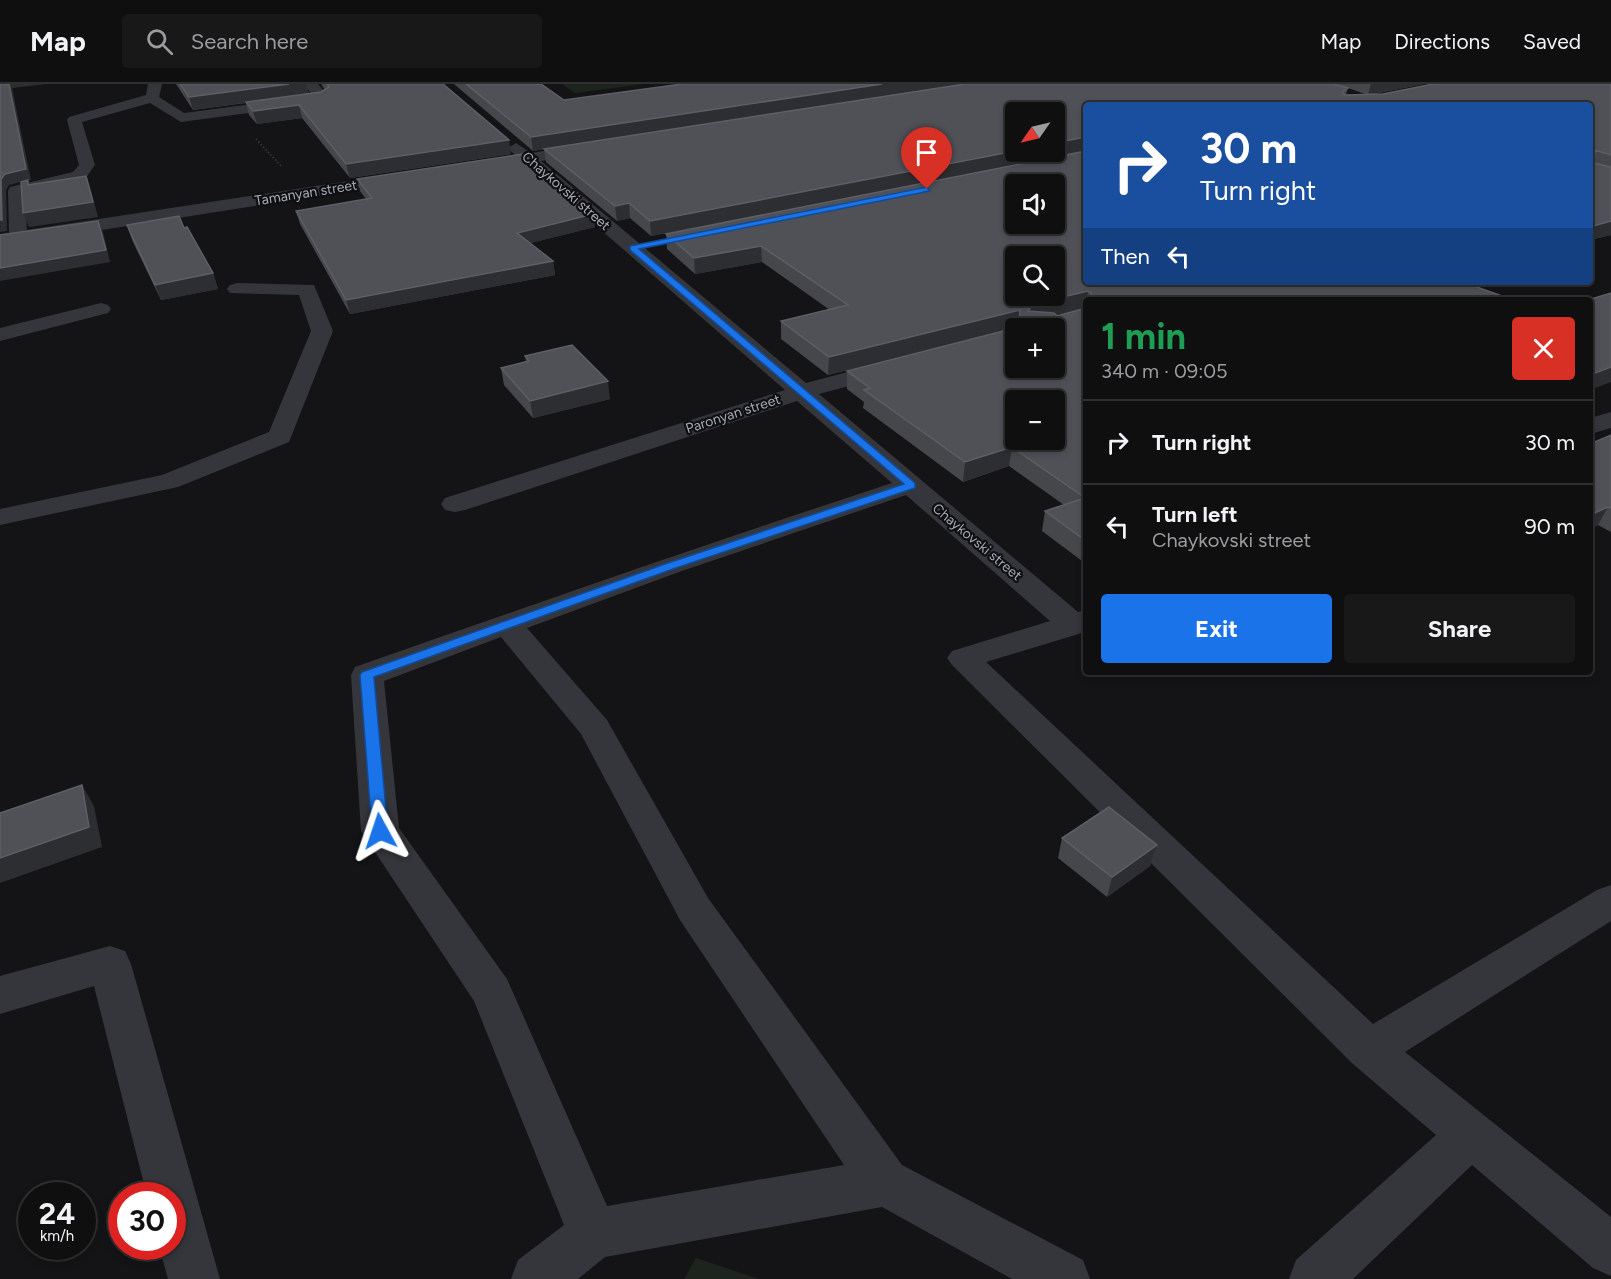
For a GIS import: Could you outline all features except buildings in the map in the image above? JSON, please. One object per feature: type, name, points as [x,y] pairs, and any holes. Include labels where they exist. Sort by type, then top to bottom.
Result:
[{"type":"street","points":[[18,238],[16,191],[80,176],[87,165],[74,120],[153,91],[181,118],[323,99],[311,84]]},
{"type":"street","points":[[241,92],[254,108]]},
{"type":"street","name":"Chaykovski street","points":[[502,136],[911,485],[1080,622]]},
{"type":"street","points":[[470,167],[609,145]]},
{"type":"street","name":"Tamanyan street","points":[[0,240],[411,176]]},
{"type":"street","points":[[633,248],[656,243]]},
{"type":"street","points":[[0,517],[168,481],[280,436],[322,331],[307,289],[237,289]]},
{"type":"street","points":[[0,335],[101,309]]},
{"type":"street","name":"Paronyan street","points":[[455,504],[801,392],[914,362]]},
{"type":"street","points":[[1593,427],[1611,419]]},
{"type":"street","points":[[593,1234],[492,992],[380,831],[367,675],[669,566],[911,485]]},
{"type":"street","points":[[1080,622],[963,658],[1369,1050],[1611,1250]]},
{"type":"street","points":[[507,624],[595,728],[694,909],[885,1182],[1064,1279]]},
{"type":"street","points":[[1369,1050],[1611,901]]},
{"type":"street","points":[[0,995],[110,964],[168,1182]]},
{"type":"street","points":[[1315,1279],[1471,1134]]},
{"type":"street","points":[[537,1279],[593,1234],[885,1182]]},
{"type":"street","points":[[186,1249],[194,1279]]},
{"type":"path","points":[[230,112],[307,193]]},
{"type":"shaded area","points":[[562,84],[644,84],[575,93]]},
{"type":"shaded area","points":[[696,1258],[759,1279],[684,1279]]},
{"type":"route","points":[[380,831],[367,675],[669,566],[911,485],[633,248],[927,189]]}]
